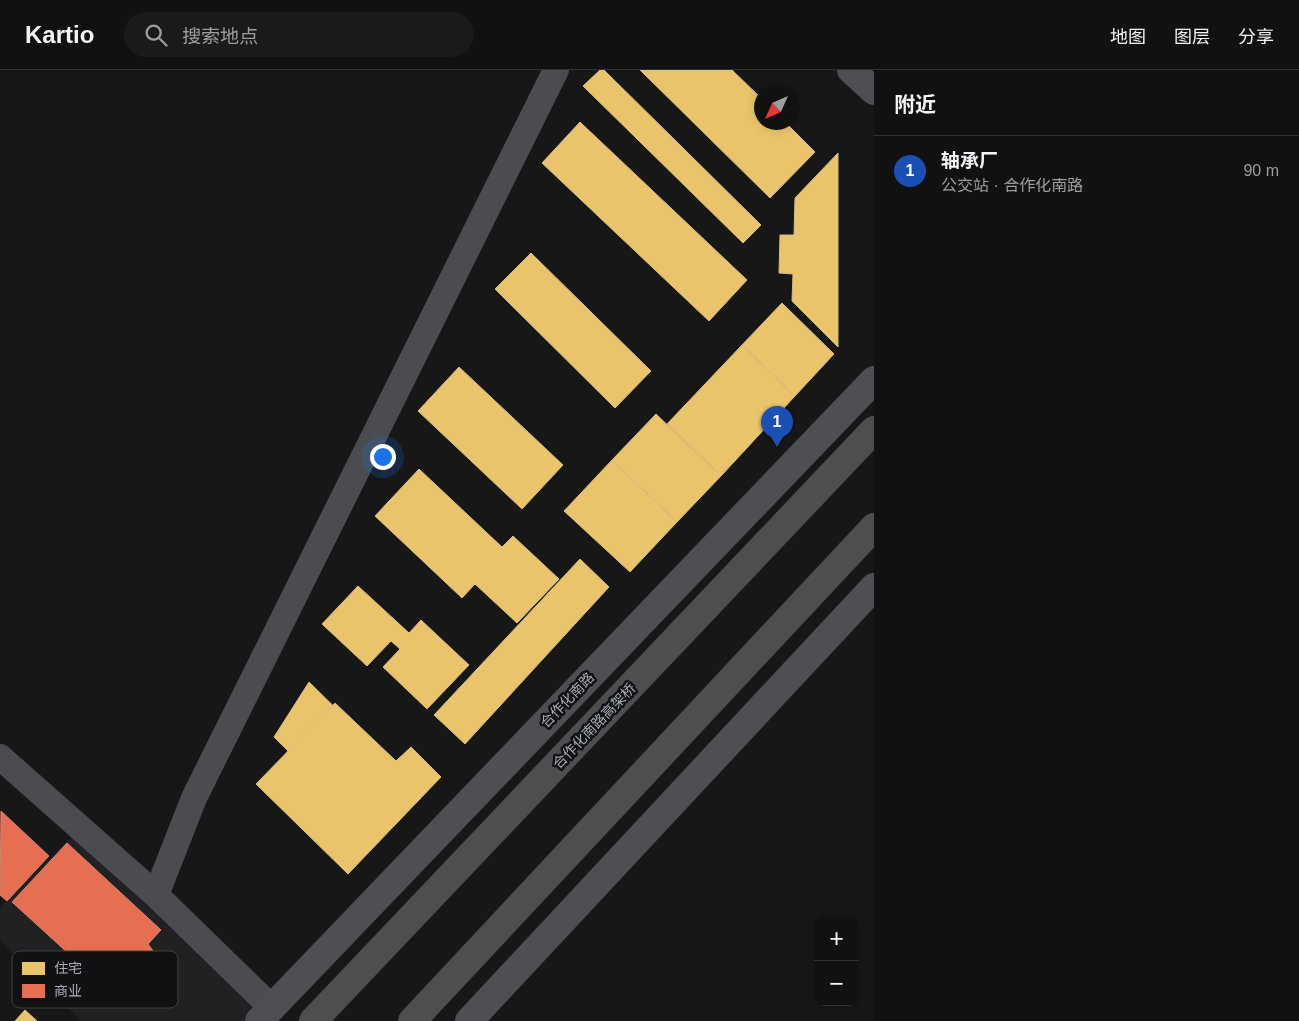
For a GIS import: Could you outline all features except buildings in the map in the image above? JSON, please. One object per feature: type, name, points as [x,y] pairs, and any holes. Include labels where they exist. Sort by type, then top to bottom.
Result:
[{"type":"highway","name":"合作化南路高架桥","points":[[313,1021],[874,430]]},
{"type":"highway","points":[[412,1021],[874,527]]},
{"type":"main road","points":[[852,70],[874,91]]},
{"type":"main road","name":"合作化南路","points":[[266,1014],[874,380]]},
{"type":"main road","points":[[469,1021],[874,587]]},
{"type":"street","points":[[156,895],[194,798],[556,70]]},
{"type":"street","points":[[0,757],[156,895],[266,1014]]},
{"type":"shaded area","points":[[80,829],[272,1008],[259,1021],[81,1021],[68,1008],[178,1008],[178,951],[12,951],[12,953],[0,941],[0,907]]},
{"type":"place","name":"轴承厂","points":[[777,447]]}]
